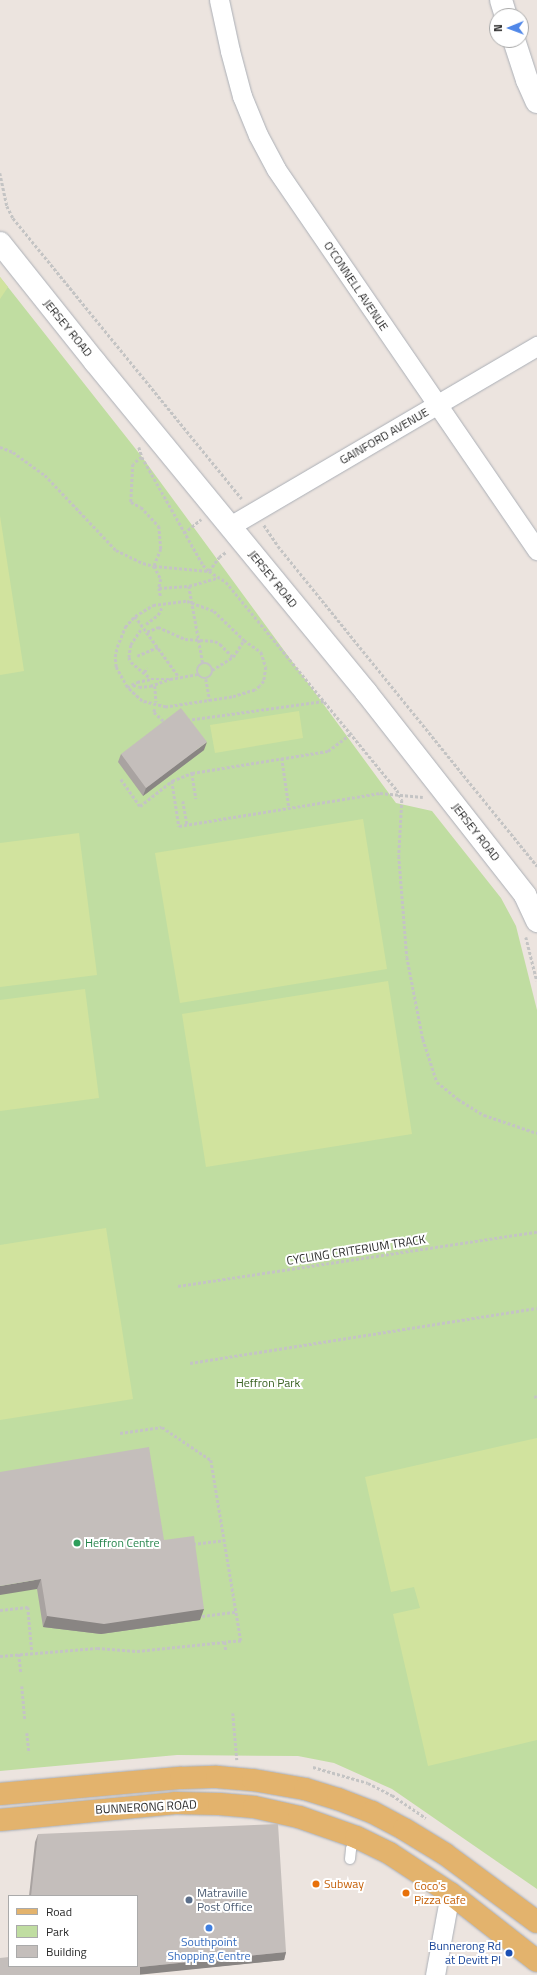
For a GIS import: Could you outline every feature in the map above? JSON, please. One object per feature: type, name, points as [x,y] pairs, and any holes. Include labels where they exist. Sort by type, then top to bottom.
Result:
[{"type":"main road","name":"BUNNERONG ROAD","points":[[0,1794],[182,1778],[217,1777],[253,1780],[305,1789],[366,1810],[404,1829],[445,1854],[537,1922]]},
{"type":"main road","name":"BUNNERONG ROAD","points":[[0,1820],[131,1806],[175,1803],[219,1804],[254,1807],[299,1817],[356,1837],[389,1853],[450,1893],[537,1961]]},
{"type":"street","name":"O'CONNELL AVENUE","points":[[219,0],[242,96],[258,135],[276,169],[537,550]]},
{"type":"street","points":[[517,48],[527,80],[537,102]]},
{"type":"street","name":"JERSEY ROAD","points":[[0,243],[366,692],[525,895],[534,922]]},
{"type":"street","name":"GAINFORD AVENUE","points":[[237,534],[437,405],[537,346]]},
{"type":"street","points":[[434,1975],[450,1893]]},
{"type":"lane","points":[[350,1859],[351,1849],[356,1837]]},
{"type":"path","points":[[137,442],[142,457],[184,533],[209,571]]},
{"type":"path","points":[[0,446],[13,452],[46,475],[116,550],[143,563],[154,566],[209,571],[220,577],[232,588],[352,733],[401,795],[402,808],[399,856],[408,957],[423,1039],[437,1082],[458,1099],[484,1115],[537,1133]]},
{"type":"path","points":[[142,457],[133,464],[131,502],[141,507],[159,526],[161,549],[154,566]]},
{"type":"path","points":[[209,571],[237,534]]},
{"type":"path","points":[[154,566],[161,579],[159,588],[161,598]]},
{"type":"path","points":[[159,588],[189,586],[220,577]]},
{"type":"path","points":[[189,586],[203,664]]},
{"type":"path","points":[[191,602],[214,611],[244,640],[257,649],[264,659],[266,667],[264,681],[260,686],[250,692],[232,698],[170,707],[156,706],[142,701],[127,687],[116,667],[116,657],[121,636],[125,627],[135,616],[153,605],[161,603],[191,602]]},
{"type":"path","points":[[146,624],[158,615],[162,607]]},
{"type":"path","points":[[135,616],[179,677]]},
{"type":"path","points":[[147,632],[158,627],[166,629],[177,637],[215,641],[233,657]]},
{"type":"path","points":[[141,630],[131,645],[129,657],[131,662],[150,678]]},
{"type":"path","points":[[212,670],[208,664],[203,664],[198,667],[198,674],[200,678],[206,679],[210,677],[212,670],[233,657],[244,640]]},
{"type":"path","points":[[137,656],[158,647]]},
{"type":"path","points":[[144,672],[147,668]]},
{"type":"path","points":[[133,685],[139,687],[150,686],[170,679],[198,674]]},
{"type":"path","points":[[127,687],[137,682],[151,679],[170,679]]},
{"type":"path","points":[[206,679],[210,701]]},
{"type":"path","points":[[155,686],[156,702]]},
{"type":"path","points":[[181,721],[325,701]]},
{"type":"path","points":[[155,709],[154,712],[166,723],[173,722]]},
{"type":"path","points":[[121,779],[140,806],[172,780],[192,773],[328,751],[352,733]]},
{"type":"path","points":[[282,758],[289,807]]},
{"type":"path","points":[[192,773],[196,799]]},
{"type":"path","points":[[172,780],[179,826],[380,792],[425,797]]},
{"type":"path","points":[[183,802],[187,824]]},
{"type":"path","points":[[534,922],[537,981]]},
{"type":"path","name":"CYCLING CRITERIUM TRACK","points":[[178,1286],[537,1232]]},
{"type":"path","points":[[190,1363],[537,1308]]},
{"type":"path","points":[[0,1656],[33,1652],[97,1648],[137,1651],[241,1641],[211,1460],[162,1427],[120,1433]]},
{"type":"path","points":[[188,1544],[224,1540]]},
{"type":"path","points":[[0,1610],[28,1607],[33,1652]]},
{"type":"path","points":[[202,1616],[236,1612]]},
{"type":"path","points":[[225,1642],[226,1651]]},
{"type":"path","points":[[19,1654],[21,1672]]},
{"type":"path","points":[[22,1686],[26,1719]]},
{"type":"path","points":[[233,1713],[238,1761]]},
{"type":"path","points":[[27,1733],[29,1753]]},
{"type":"green space","name":"Heffron Park","points":[[0,277],[142,457],[396,803],[432,811],[501,898],[516,926],[537,1010],[537,1889],[392,1789],[334,1763],[298,1756],[177,1755],[0,1771]]},
{"type":"green space","points":[[0,277],[8,287],[0,299]]},
{"type":"green space","points":[[0,516],[24,671],[0,675]]},
{"type":"green space","points":[[299,711],[303,738],[215,753],[210,725]]},
{"type":"green space","points":[[363,819],[387,969],[180,1003],[155,853]]},
{"type":"green space","points":[[79,833],[97,975],[0,987],[0,843]]},
{"type":"green space","points":[[388,981],[412,1134],[206,1167],[182,1014]]},
{"type":"green space","points":[[85,989],[99,1098],[0,1111],[0,1000]]},
{"type":"green space","points":[[106,1228],[133,1399],[0,1420],[0,1245]]},
{"type":"green space","points":[[537,1438],[537,1740],[428,1766],[393,1614],[420,1608],[414,1587],[391,1592],[365,1477]]},
{"type":"building","points":[[181,708],[207,742],[146,788],[121,754]]},
{"type":"building","name":"Heffron Centre","points":[[149,1447],[164,1540],[194,1536],[204,1609],[104,1624],[47,1616],[41,1579],[0,1586],[0,1472]]},
{"type":"building","name":"Southpoint Shopping Centre","points":[[278,1824],[286,1952],[140,1967],[140,1975],[0,1975],[0,1958],[8,1957],[8,1967],[138,1967],[138,1895],[31,1895],[38,1834]]},
{"type":"place","name":"Heffron Centre","points":[[77,1543]]},
{"type":"place","name":"Subway","points":[[316,1884]]},
{"type":"place","name":"Coco's Pizza Cafe","points":[[406,1893]]},
{"type":"place","name":"Matraville Post Office","points":[[189,1900]]},
{"type":"place","name":"Southpoint Shopping Centre","points":[[209,1928]]},
{"type":"place","name":"Bunnerong Rd at Devitt Pl","points":[[509,1953]]}]
